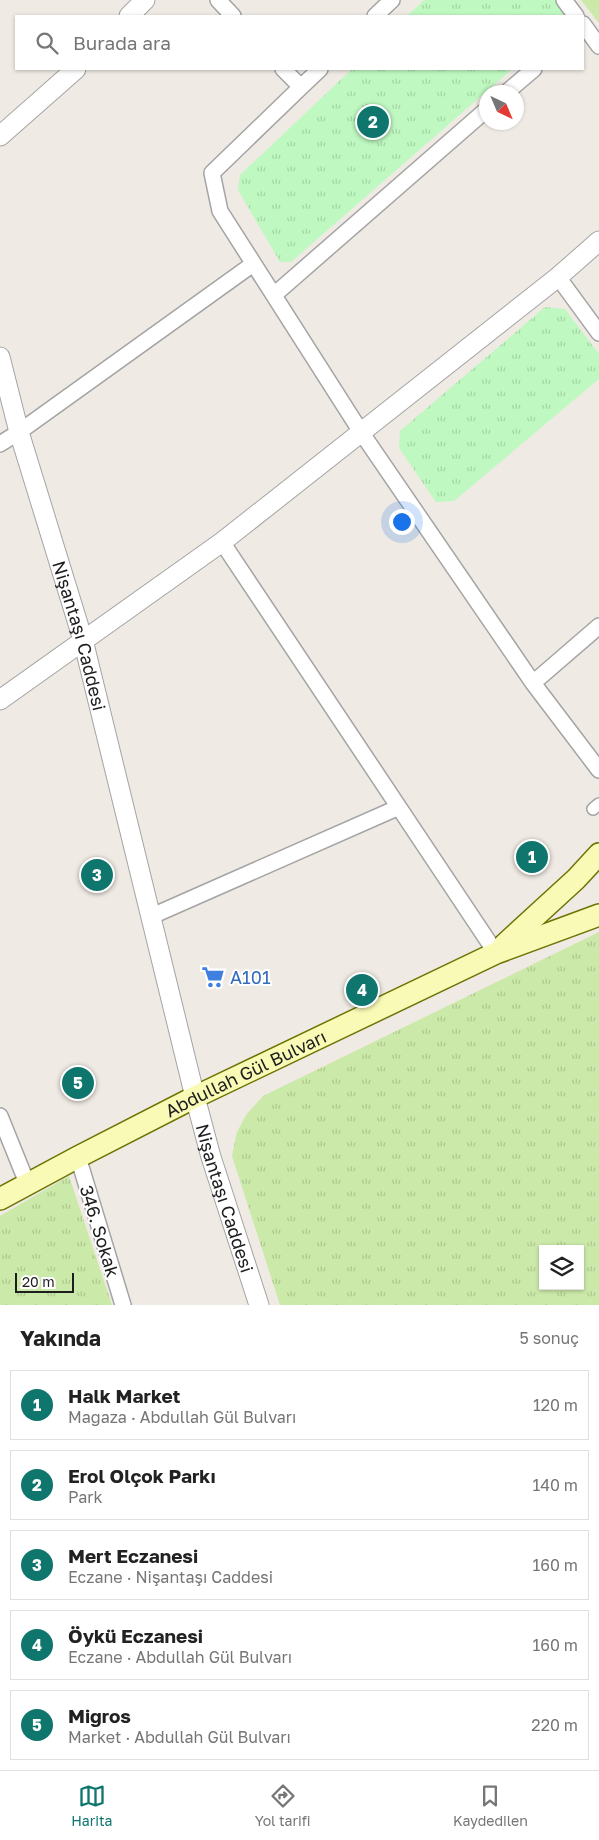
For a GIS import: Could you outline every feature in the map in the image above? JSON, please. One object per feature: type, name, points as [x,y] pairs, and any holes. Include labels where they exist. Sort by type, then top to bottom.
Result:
[{"type":"main road","name":"Abdullah Gül Bulvarı","points":[[496,953],[576,879],[599,854]]},
{"type":"main road","name":"Abdullah Gül Bulvarı","points":[[0,1199],[195,1097],[496,953],[599,915]]},
{"type":"street","points":[[130,15],[145,0]]},
{"type":"street","points":[[218,0],[233,15]]},
{"type":"street","points":[[376,15],[392,0]]},
{"type":"street","points":[[564,0],[575,15]]},
{"type":"street","points":[[584,27],[599,46]]},
{"type":"street","points":[[0,136],[75,70]]},
{"type":"street","points":[[284,70],[301,87]]},
{"type":"street","points":[[319,70],[212,173],[220,211],[361,432],[533,683],[599,770]]},
{"type":"street","points":[[515,85],[533,70]]},
{"type":"street","points":[[274,295],[479,116]]},
{"type":"street","points":[[0,700],[222,542],[558,277],[599,241]]},
{"type":"street","points":[[0,444],[253,264]]},
{"type":"street","points":[[558,277],[599,333]]},
{"type":"street","name":"Nişantaşı Caddesi","points":[[0,357],[19,432],[83,640],[211,1157],[259,1305]]},
{"type":"street","points":[[222,542],[397,808],[496,953]]},
{"type":"street","points":[[533,683],[599,626]]},
{"type":"street","points":[[152,916],[397,808]]},
{"type":"street","points":[[0,1116],[28,1183]]},
{"type":"street","name":"346. Sokak","points":[[78,1157],[123,1305]]},
{"type":"green space","points":[[424,0],[557,0],[565,9],[566,15],[408,15]]},
{"type":"green space","points":[[581,0],[599,0],[599,23]]},
{"type":"green space","points":[[351,70],[511,70],[494,85],[479,85],[479,98],[291,262],[280,262],[238,190],[240,175]]},
{"type":"green space","points":[[545,307],[565,309],[599,354],[599,379],[454,501],[436,502],[399,448],[400,431]]},
{"type":"green space","points":[[599,932],[599,1305],[280,1305],[232,1156],[237,1132],[246,1115],[263,1096]]},
{"type":"green space","points":[[69,1176],[112,1305],[0,1305],[0,1216]]},
{"type":"place","name":"Erol Olçok Parkı","points":[[373,122]]},
{"type":"place","name":"Halk Market","points":[[532,857]]},
{"type":"place","name":"Mert Eczanesi","points":[[97,875]]},
{"type":"place","name":"A101","points":[[213,977]]},
{"type":"place","name":"Öykü Eczanesi","points":[[362,990]]},
{"type":"place","name":"Migros","points":[[78,1083]]}]
